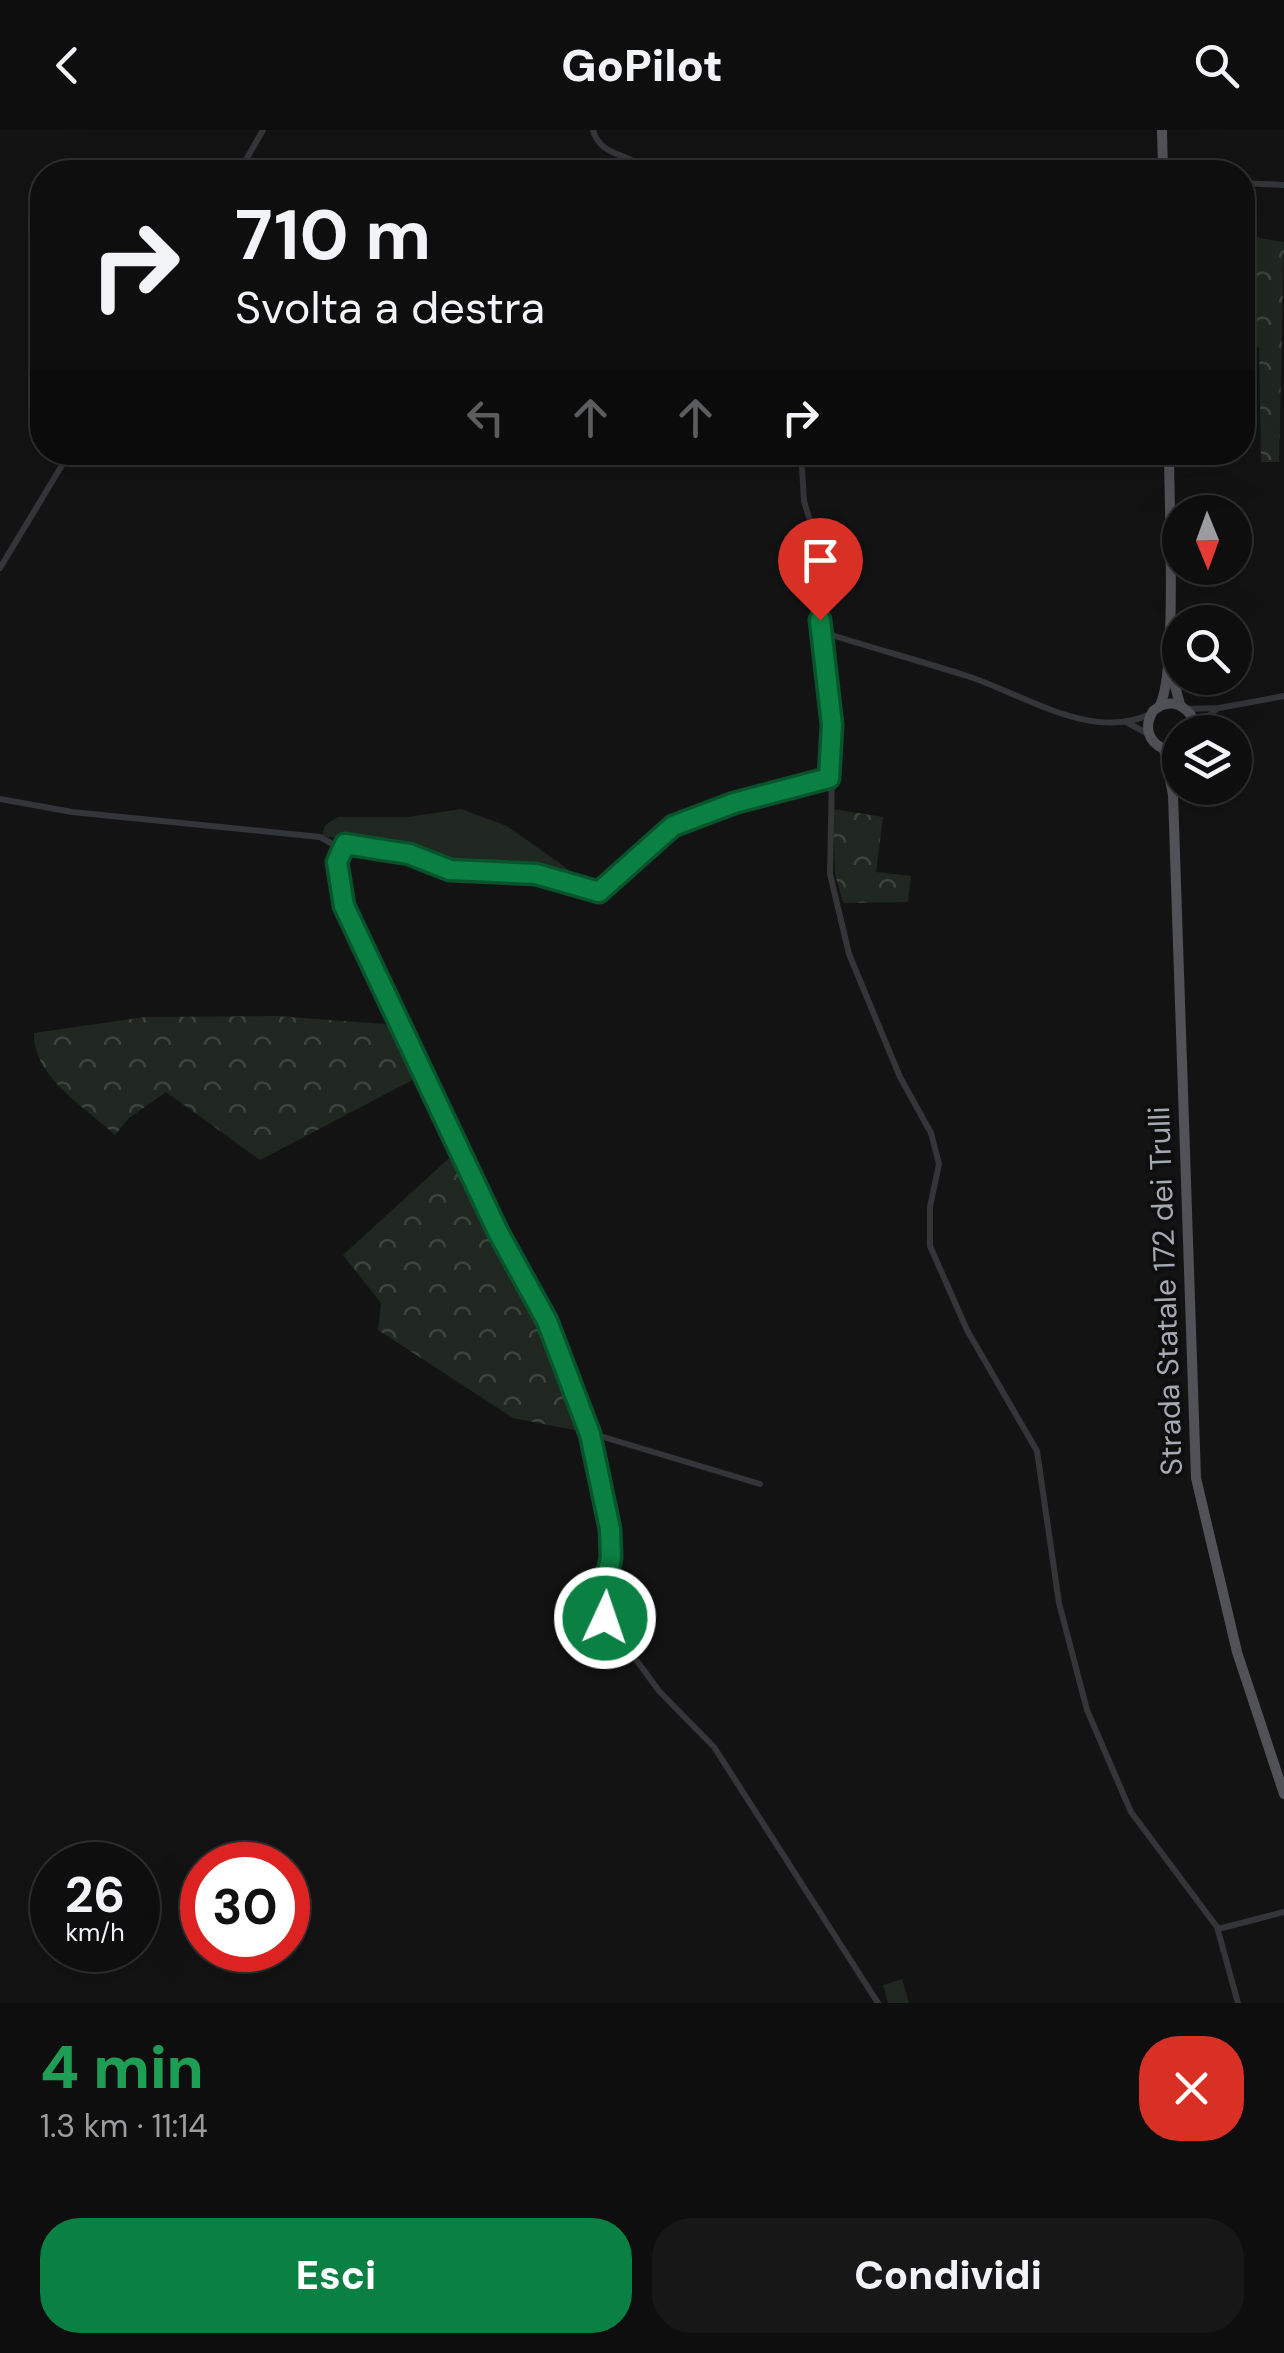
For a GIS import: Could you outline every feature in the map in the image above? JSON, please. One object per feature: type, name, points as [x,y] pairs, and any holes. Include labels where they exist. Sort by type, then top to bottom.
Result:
[{"type":"main road","points":[[1162,130],[1162,160]]},
{"type":"main road","points":[[1168,605],[1169,465]]},
{"type":"main road","points":[[1162,747],[1148,734],[1164,695]]},
{"type":"main road","points":[[1180,695],[1187,715]]},
{"type":"main road","points":[[1156,710],[1183,706]]},
{"type":"main road","name":"Strada Statale 172 dei Trulli","points":[[1172,805],[1196,1478],[1237,1652],[1284,1794]]},
{"type":"street","points":[[246,160],[263,130]]},
{"type":"street","points":[[593,130],[606,150],[630,160]]},
{"type":"street","points":[[1255,184],[1284,185]]},
{"type":"street","points":[[0,568],[62,465]]},
{"type":"street","points":[[802,465],[804,501],[820,554],[822,632],[832,725],[830,874],[849,954],[900,1077],[931,1133],[939,1164],[930,1207],[930,1246],[967,1330],[1037,1451],[1059,1603],[1087,1710],[1131,1812],[1218,1930],[1238,2003]]},
{"type":"street","points":[[822,632],[976,678],[1062,715],[1115,720],[1138,726],[1148,734]]},
{"type":"street","points":[[1183,706],[1218,708],[1284,696]]},
{"type":"street","points":[[1210,715],[1218,708]]},
{"type":"street","points":[[1115,720],[1156,710]]},
{"type":"street","points":[[829,778],[734,803],[673,826],[599,892],[536,874],[450,870],[409,854],[364,845],[345,844],[340,848],[337,866],[344,906],[498,1232],[547,1321],[590,1434],[610,1529],[611,1558],[602,1596],[605,1618],[658,1691],[714,1747],[878,2003]]},
{"type":"street","points":[[0,799],[72,812],[320,836],[340,848]]},
{"type":"street","points":[[590,1434],[760,1484]]},
{"type":"street","points":[[1218,1930],[1284,1912]]},
{"type":"green space","points":[[1255,237],[1284,242],[1279,462],[1261,462],[1259,348],[1255,345]]},
{"type":"green space","points":[[461,809],[507,826],[568,869],[564,879],[470,869],[423,858],[392,845],[322,836],[325,825],[338,817],[408,817]]},
{"type":"green space","points":[[833,809],[883,817],[876,872],[911,876],[908,902],[843,903],[835,874]]},
{"type":"green space","points":[[276,1016],[398,1025],[422,1075],[260,1160],[166,1092],[129,1118],[115,1135],[51,1077],[36,1049],[34,1033],[145,1017]]},
{"type":"green space","points":[[458,1150],[543,1320],[584,1432],[513,1418],[378,1330],[381,1303],[343,1255]]},
{"type":"green space","points":[[902,1979],[909,2003],[888,2003],[883,1985]]},
{"type":"route","points":[[605,1618],[602,1596],[611,1558],[610,1529],[590,1434],[547,1321],[498,1232],[344,906],[337,859],[345,844],[364,845],[409,854],[450,870],[536,874],[599,892],[673,826],[734,803],[829,778],[832,725],[820,620]]}]
